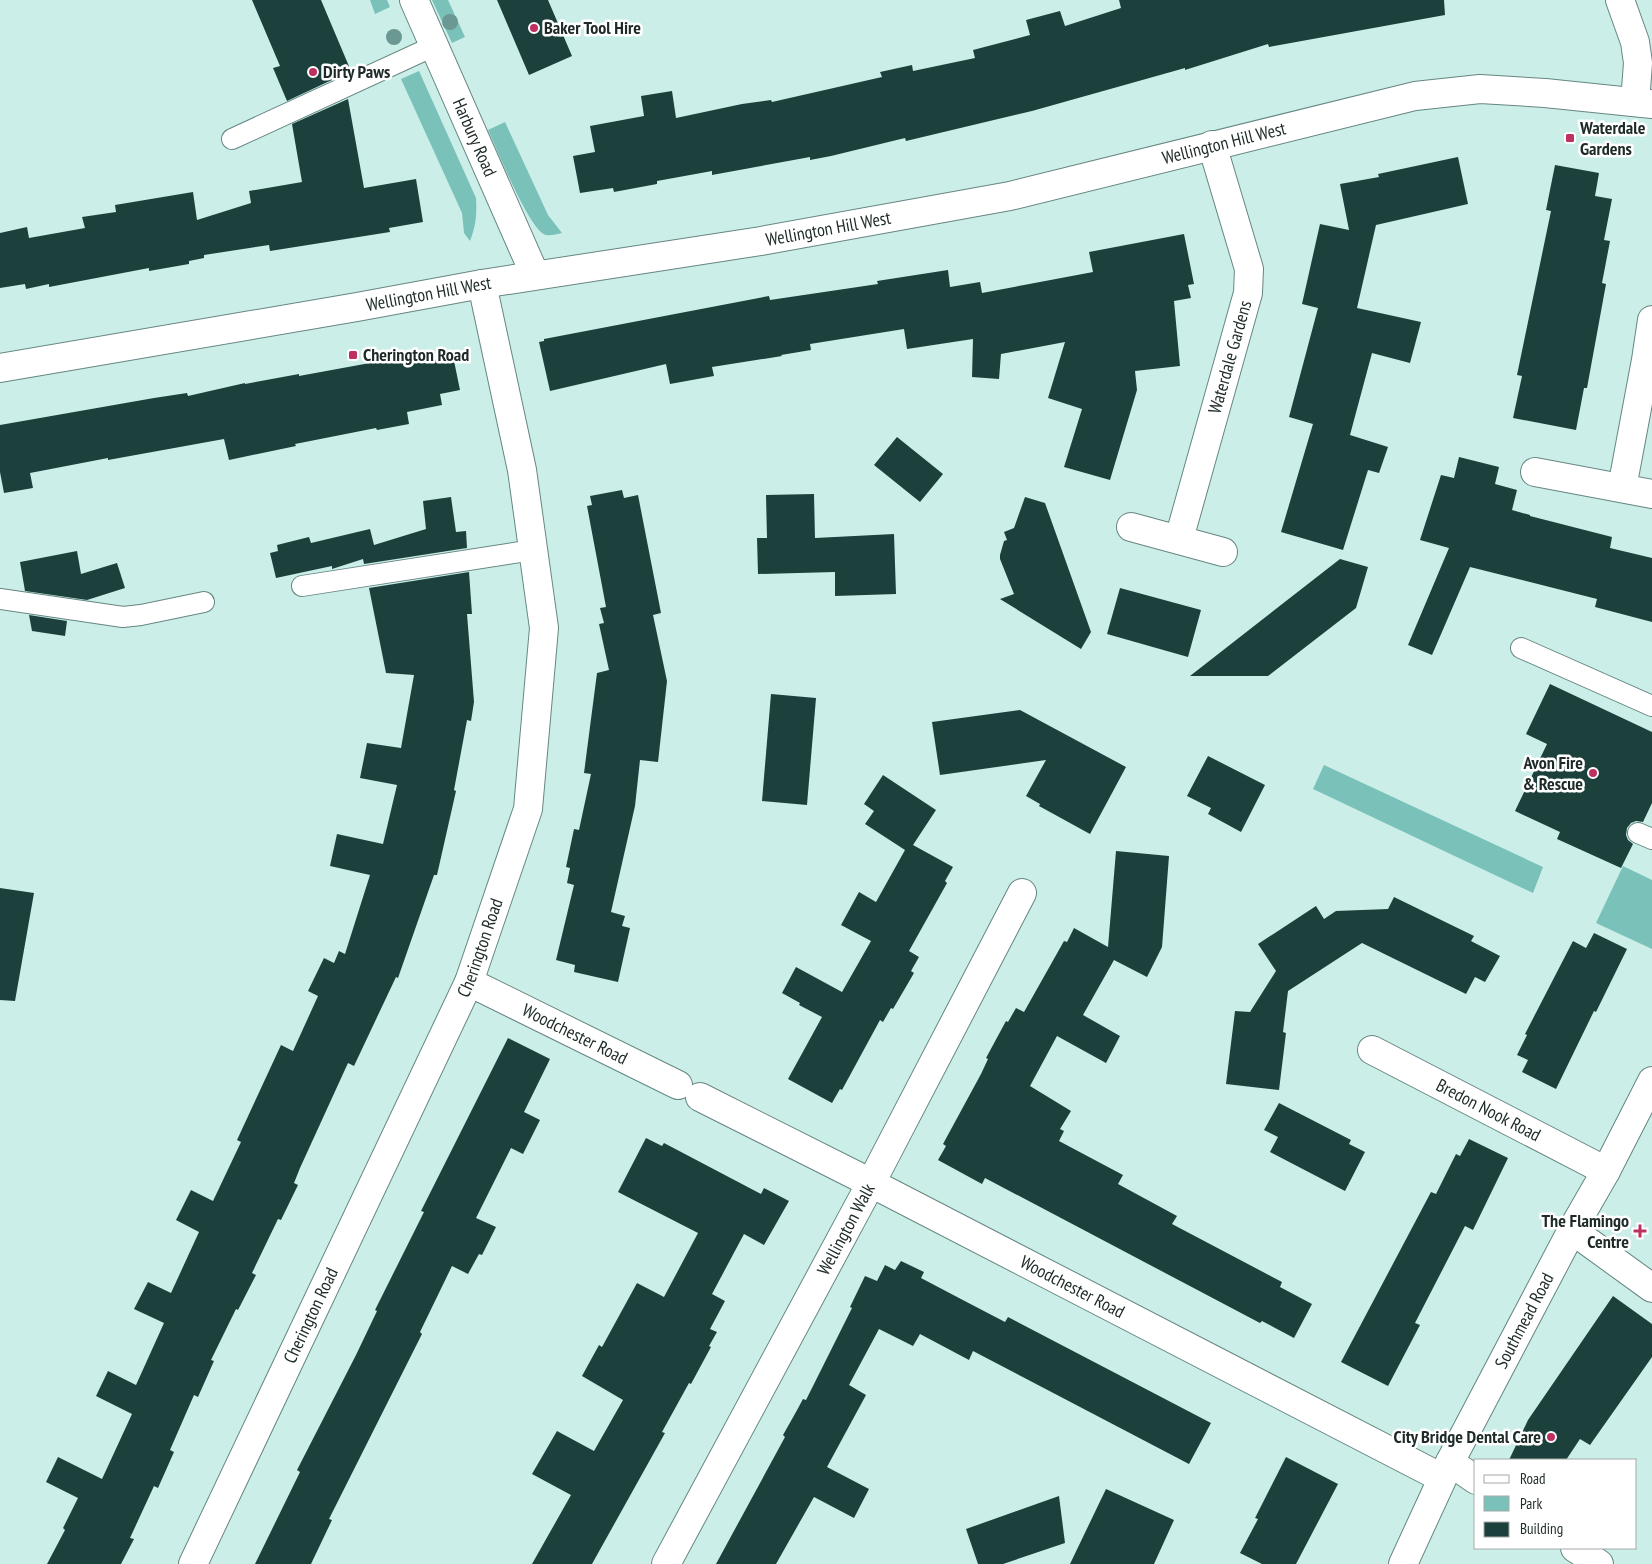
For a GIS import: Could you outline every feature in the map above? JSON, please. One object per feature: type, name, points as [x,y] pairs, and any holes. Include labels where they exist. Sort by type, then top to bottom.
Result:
[{"type":"street","name":"Harbury Road","points":[[414,0],[535,275]]},
{"type":"street","points":[[1620,0],[1635,42],[1643,103]]},
{"type":"street","name":"Wellington Hill West","points":[[0,368],[535,275],[761,241],[1010,196],[1415,96],[1480,89],[1545,93],[1643,103]]},
{"type":"street","name":"Waterdale Gardens","points":[[1179,539],[1248,293],[1249,269],[1212,146]]},
{"type":"street","name":"Cherington Road","points":[[194,1564],[470,982],[528,809],[544,628],[522,470],[482,284]]},
{"type":"street","points":[[1622,488],[1652,320]]},
{"type":"street","points":[[1535,472],[1652,494]]},
{"type":"street","points":[[1131,527],[1223,552]]},
{"type":"street","name":"Wellington Walk","points":[[666,1564],[872,1183],[1022,893]]},
{"type":"street","name":"Woodchester Road","points":[[470,982],[1446,1470],[1474,1479]]},
{"type":"street","name":"Bredon Nook Road","points":[[1372,1050],[1606,1171]]},
{"type":"street","name":"Southmead Road","points":[[1403,1564],[1446,1470],[1652,1081]]},
{"type":"street","points":[[1572,1230],[1652,1288]]},
{"type":"street","points":[[1576,1549],[1599,1564]]},
{"type":"lane","points":[[232,139],[434,46]]},
{"type":"lane","points":[[302,586],[533,550]]},
{"type":"lane","points":[[0,599],[123,617],[204,602]]},
{"type":"lane","points":[[1521,648],[1652,706]]},
{"type":"green space","points":[[370,0],[387,0],[390,7],[375,14]]},
{"type":"green space","points":[[432,0],[448,0],[465,37],[452,43]]},
{"type":"green space","points":[[419,71],[476,198],[476,220],[470,241],[464,233],[462,213],[401,79]]},
{"type":"green space","points":[[505,122],[548,215],[562,233],[546,235],[539,230],[523,205],[488,130]]},
{"type":"green space","points":[[1324,765],[1543,867],[1533,893],[1313,789]]},
{"type":"green space","points":[[1623,866],[1652,880],[1652,949],[1596,923]]},
{"type":"building","points":[[252,0],[321,0],[351,71],[287,101],[273,68],[280,66]]},
{"type":"building","name":"Baker Tool Hire","points":[[497,0],[548,0],[572,56],[529,75]]},
{"type":"building","points":[[1119,0],[1444,0],[1445,15],[1269,47],[1268,44],[1185,70],[1185,68],[1032,111],[906,141],[905,138],[810,160],[810,157],[712,175],[712,171],[657,181],[657,184],[614,192],[613,188],[580,193],[573,156],[595,152],[590,126],[644,116],[641,96],[672,91],[676,118],[742,104],[771,100],[772,102],[882,77],[880,72],[912,65],[913,71],[975,58],[973,50],[1030,35],[1026,20],[1060,11],[1065,26],[1121,8]]},
{"type":"building","points":[[348,99],[364,188],[416,179],[423,222],[389,228],[390,232],[270,251],[269,245],[204,255],[204,258],[189,261],[189,264],[149,271],[149,268],[49,287],[49,284],[26,289],[25,284],[0,288],[0,233],[27,227],[29,238],[85,228],[82,217],[116,212],[115,205],[193,192],[197,220],[251,203],[249,191],[302,182],[292,124]]},
{"type":"building","points":[[1458,157],[1468,204],[1376,225],[1357,308],[1421,322],[1410,363],[1372,353],[1350,435],[1388,447],[1379,473],[1368,470],[1343,550],[1281,532],[1313,424],[1289,417],[1318,308],[1302,304],[1320,224],[1349,230],[1340,184],[1379,177],[1378,174]]},
{"type":"building","points":[[1555,165],[1599,173],[1595,196],[1612,199],[1604,240],[1610,241],[1602,283],[1606,284],[1587,388],[1584,388],[1576,430],[1513,418],[1522,376],[1517,375],[1551,211],[1546,210]]},
{"type":"building","points":[[1184,234],[1194,284],[1188,285],[1191,298],[1174,301],[1180,366],[1135,371],[1137,390],[1110,480],[1064,467],[1082,409],[1048,398],[1065,342],[1001,354],[999,379],[972,377],[973,339],[907,349],[904,329],[810,344],[811,350],[712,367],[714,376],[670,384],[666,364],[550,391],[539,342],[544,341],[544,339],[769,296],[770,300],[878,284],[877,281],[948,270],[950,287],[980,282],[982,293],[1093,272],[1089,252]]},
{"type":"building","points":[[419,354],[419,358],[434,355],[435,360],[453,356],[460,390],[440,394],[442,405],[407,412],[409,424],[377,430],[376,428],[295,444],[296,446],[229,460],[224,439],[108,460],[108,458],[30,473],[33,488],[4,493],[0,472],[0,425],[154,398],[187,393],[188,396],[245,383],[299,374],[299,376]]},
{"type":"building","points":[[897,437],[943,474],[920,502],[874,465]]},
{"type":"building","points":[[1459,457],[1499,467],[1495,484],[1517,490],[1512,510],[1612,537],[1610,548],[1652,558],[1652,622],[1595,607],[1597,599],[1470,567],[1432,655],[1408,645],[1449,548],[1420,540],[1441,475],[1454,478]]},
{"type":"building","points":[[622,490],[624,498],[638,495],[661,613],[653,615],[667,681],[658,762],[640,760],[635,806],[611,912],[625,916],[622,926],[630,928],[618,982],[574,972],[575,965],[556,960],[574,885],[567,883],[570,868],[566,867],[574,829],[579,830],[591,774],[584,773],[597,673],[609,670],[599,624],[604,623],[600,608],[606,607],[587,506],[592,505],[590,496]]},
{"type":"building","points":[[814,494],[815,538],[894,534],[896,594],[835,596],[835,572],[758,574],[757,538],[767,538],[766,495]]},
{"type":"building","points":[[451,497],[456,532],[466,531],[467,548],[364,564],[363,559],[332,569],[332,566],[276,578],[270,553],[278,551],[277,545],[309,537],[311,543],[370,529],[374,545],[426,529],[423,501]]},
{"type":"building","points":[[1025,497],[1045,503],[1091,632],[1081,649],[1000,599],[1014,594],[1000,555],[1004,541],[1007,540],[1004,532],[1014,528]]},
{"type":"building","points":[[77,551],[81,574],[117,563],[125,588],[87,600],[25,591],[20,562]]},
{"type":"building","points":[[1340,559],[1368,567],[1356,608],[1268,676],[1190,676]]},
{"type":"building","points":[[469,572],[472,614],[467,614],[474,702],[471,721],[467,720],[454,790],[456,791],[437,875],[434,875],[398,978],[396,977],[354,1066],[348,1063],[300,1168],[294,1183],[298,1185],[281,1220],[278,1219],[252,1273],[256,1275],[238,1310],[236,1309],[211,1360],[214,1361],[198,1397],[194,1395],[170,1450],[174,1452],[158,1488],[154,1486],[130,1538],[134,1539],[121,1564],[47,1564],[65,1530],[63,1528],[78,1498],[46,1482],[58,1457],[102,1479],[132,1414],[96,1396],[108,1371],[136,1385],[164,1323],[134,1309],[148,1282],[171,1293],[199,1232],[176,1220],[191,1190],[213,1201],[241,1142],[237,1140],[281,1045],[293,1051],[318,996],[308,991],[324,958],[334,963],[339,951],[345,954],[370,875],[330,866],[337,834],[383,844],[397,785],[360,778],[367,743],[401,748],[414,675],[386,673],[369,588]]},
{"type":"building","points":[[1120,588],[1201,610],[1188,657],[1107,634]]},
{"type":"building","points":[[29,615],[67,621],[65,636],[32,631]]},
{"type":"building","name":"Avon Fire & Rescue","points":[[1550,684],[1652,732],[1652,803],[1643,822],[1636,821],[1627,828],[1626,835],[1633,844],[1621,868],[1557,839],[1560,832],[1515,811],[1547,744],[1526,734]]},
{"type":"building","points":[[771,694],[816,698],[807,805],[762,801]]},
{"type":"building","points":[[1020,710],[1126,767],[1090,834],[1039,806],[1040,804],[1026,796],[1046,760],[940,775],[932,722]]},
{"type":"building","points":[[1208,756],[1265,785],[1241,832],[1208,814],[1211,808],[1187,796]]},
{"type":"building","points":[[883,775],[936,810],[913,845],[953,867],[945,881],[947,883],[909,951],[919,957],[911,971],[914,973],[893,1009],[891,1008],[883,1022],[880,1020],[842,1090],[840,1089],[832,1103],[788,1079],[822,1017],[799,1005],[800,1003],[782,993],[796,967],[842,992],[871,941],[841,925],[859,892],[876,902],[905,850],[865,824],[874,811],[864,804]]},
{"type":"building","points":[[1116,851],[1169,856],[1162,947],[1147,977],[1114,960],[1083,1015],[1120,1036],[1106,1063],[1057,1036],[1030,1086],[1071,1111],[1060,1129],[1064,1131],[1059,1141],[1123,1175],[1118,1184],[1177,1216],[1172,1224],[1282,1282],[1280,1287],[1312,1304],[1294,1338],[1262,1321],[1260,1323],[985,1178],[982,1184],[938,1160],[946,1146],[943,1144],[981,1074],[988,1059],[986,1058],[1006,1021],[1008,1022],[1016,1008],[1024,1012],[1064,941],[1067,942],[1074,928],[1108,947]]},
{"type":"building","points":[[0,888],[34,893],[15,1001],[0,1000]]},
{"type":"building","points":[[1394,897],[1474,936],[1471,941],[1500,956],[1485,982],[1475,977],[1466,994],[1362,943],[1288,991],[1283,1032],[1286,1033],[1279,1090],[1226,1084],[1235,1011],[1250,1012],[1276,971],[1258,944],[1316,906],[1324,919],[1336,911],[1388,909]]},
{"type":"building","points":[[1594,933],[1627,949],[1556,1089],[1522,1072],[1528,1060],[1517,1055],[1527,1035],[1525,1034],[1573,941],[1586,948]]},
{"type":"building","points":[[508,1038],[550,1059],[524,1112],[540,1120],[523,1154],[511,1148],[476,1218],[496,1227],[482,1255],[479,1254],[468,1274],[452,1266],[420,1332],[422,1334],[329,1519],[332,1520],[311,1564],[255,1564],[300,1472],[297,1470],[356,1355],[377,1311],[375,1310],[424,1212],[421,1211]]},
{"type":"building","points":[[1279,1103],[1351,1140],[1349,1144],[1365,1152],[1345,1191],[1270,1152],[1278,1137],[1264,1130]]},
{"type":"building","points":[[646,1138],[662,1146],[664,1143],[761,1194],[764,1188],[789,1201],[764,1245],[744,1234],[712,1294],[725,1301],[710,1329],[717,1332],[709,1346],[711,1347],[662,1432],[665,1433],[592,1564],[532,1564],[571,1495],[532,1474],[557,1431],[594,1451],[623,1400],[582,1376],[599,1345],[602,1347],[637,1283],[664,1297],[698,1233],[618,1192]]},
{"type":"building","points":[[1469,1139],[1508,1158],[1473,1230],[1465,1226],[1415,1323],[1420,1325],[1388,1386],[1341,1362],[1431,1192],[1436,1194],[1456,1154],[1460,1156]]},
{"type":"building","points":[[901,1261],[924,1272],[921,1278],[959,1298],[1005,1322],[1008,1317],[1211,1423],[1189,1464],[973,1351],[969,1360],[920,1334],[913,1346],[879,1329],[849,1385],[866,1395],[827,1467],[869,1489],[854,1518],[814,1497],[776,1564],[716,1564],[785,1437],[783,1435],[803,1399],[806,1400],[852,1308],[850,1307],[865,1276],[877,1281],[885,1265],[895,1270]]},
{"type":"building","points":[[1613,1296],[1652,1324],[1652,1357],[1590,1445],[1580,1439],[1567,1459],[1509,1459],[1528,1420]]},
{"type":"building","points":[[1286,1457],[1338,1484],[1296,1564],[1262,1564],[1240,1553],[1258,1519],[1255,1518]]},
{"type":"building","points":[[1106,1489],[1174,1520],[1154,1564],[1070,1564]]},
{"type":"building","points":[[1059,1496],[1065,1543],[1003,1564],[978,1564],[966,1529]]},
{"type":"place","name":"Baker Tool Hire","points":[[534,28]]},
{"type":"place","name":"Dirty Paws","points":[[313,72]]},
{"type":"place","name":"Waterdale Gardens","points":[[1570,138]]},
{"type":"place","name":"Cherington Road","points":[[353,355]]},
{"type":"place","name":"Avon Fire & Rescue","points":[[1593,773]]},
{"type":"place","name":"The Flamingo Centre","points":[[1640,1231]]},
{"type":"place","name":"City Bridge Dental Care","points":[[1551,1437]]}]
